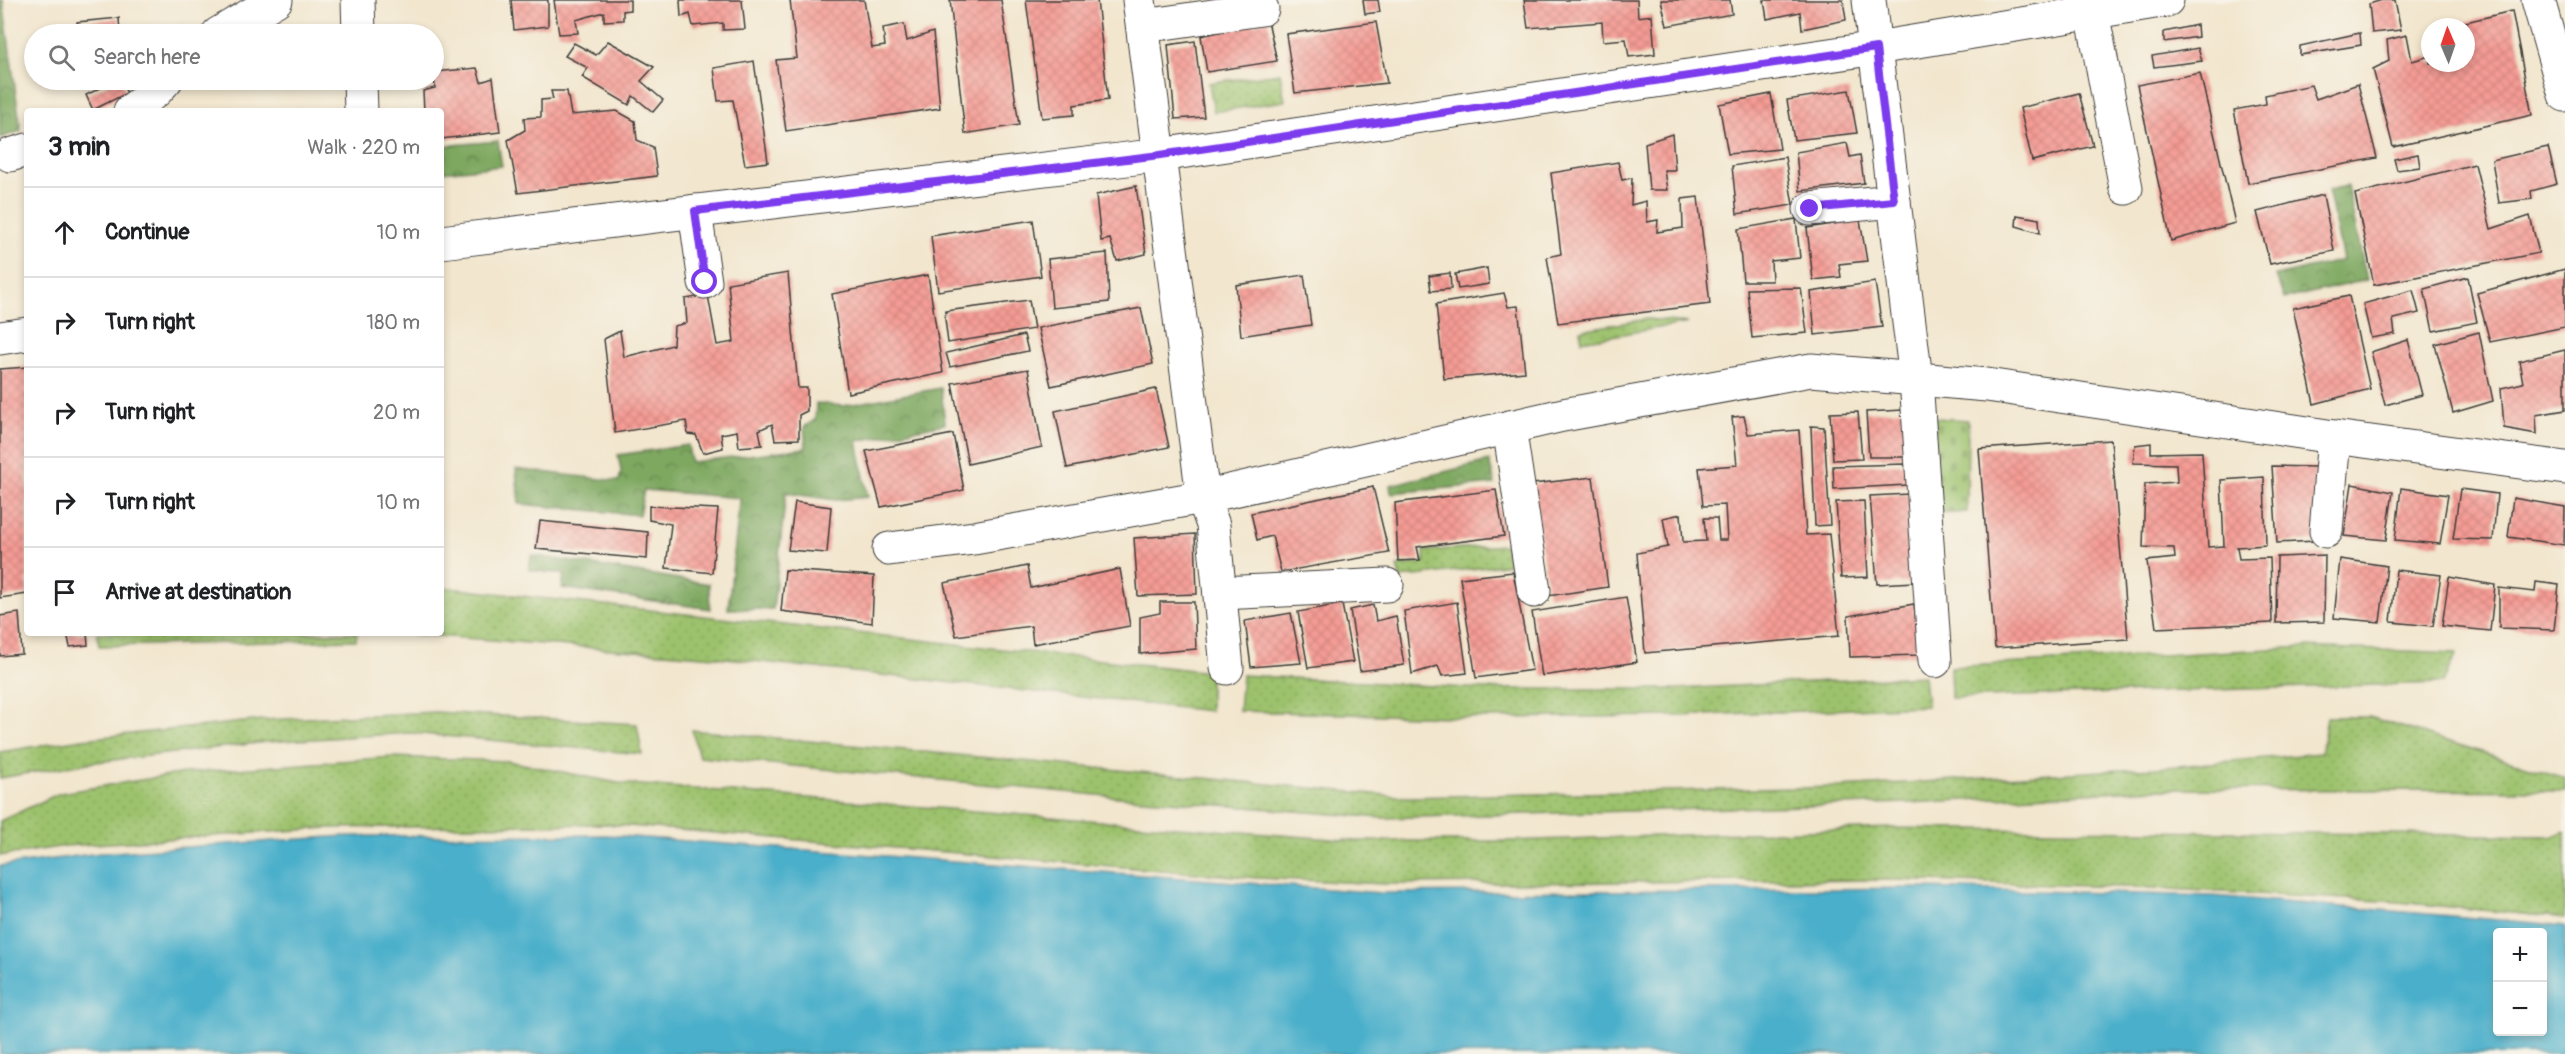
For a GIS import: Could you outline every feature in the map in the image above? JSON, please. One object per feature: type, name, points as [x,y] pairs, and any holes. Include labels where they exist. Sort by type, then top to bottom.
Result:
[{"type":"street","points":[[235,24],[276,0]]},
{"type":"street","points":[[358,0],[359,24]]},
{"type":"street","points":[[1869,0],[1916,379],[1935,661]]},
{"type":"street","points":[[444,242],[1160,155],[1876,48],[2103,7],[2167,0]]},
{"type":"street","points":[[2538,0],[2565,95]]},
{"type":"street","points":[[2103,7],[2126,188]]},
{"type":"street","points":[[1227,668],[1213,525],[1203,497],[1141,13],[1262,9]]},
{"type":"street","points":[[134,108],[157,90]]},
{"type":"street","points":[[360,90],[361,108]]},
{"type":"street","points":[[1810,209],[1894,201]]},
{"type":"street","points":[[695,211],[705,282]]},
{"type":"street","points":[[0,338],[24,334]]},
{"type":"street","points":[[889,549],[974,538],[1203,497],[1563,415],[1810,370],[1987,385],[2334,437],[2565,468]]},
{"type":"street","points":[[1509,427],[1534,591]]},
{"type":"street","points":[[2326,531],[2334,437]]},
{"type":"street","points":[[1220,593],[1387,585]]},
{"type":"green space","points":[[0,0],[3,0],[21,131],[0,138]]},
{"type":"green space","points":[[1280,73],[1285,101],[1214,112],[1209,83]]},
{"type":"green space","points":[[498,141],[502,166],[444,172],[444,146]]},
{"type":"green space","points":[[2347,186],[2367,280],[2284,299],[2276,276],[2343,260],[2328,190]]},
{"type":"green space","points":[[1647,319],[1688,323],[1582,341],[1580,330]]},
{"type":"green space","points":[[941,388],[945,424],[857,441],[868,497],[836,500],[786,493],[773,609],[728,609],[740,498],[644,490],[639,515],[519,504],[516,469],[619,481],[621,471],[618,455],[688,445],[691,462],[806,448],[804,427],[815,420],[816,403],[843,406]]},
{"type":"green space","points":[[1934,418],[1968,420],[1967,512],[1937,514]]},
{"type":"green space","points":[[1489,461],[1495,484],[1391,493],[1390,485]]},
{"type":"green space","points":[[1504,545],[1510,564],[1400,578],[1397,566],[1425,562],[1424,551]]},
{"type":"green space","points":[[531,555],[709,584],[710,609],[562,588],[564,574],[529,570]]},
{"type":"green space","points":[[444,587],[1210,672],[1210,711],[716,657],[436,636],[444,636]]},
{"type":"green space","points":[[97,636],[357,636],[356,640],[99,646]]},
{"type":"green space","points":[[2305,647],[2457,653],[2443,683],[1951,698],[1950,667]]},
{"type":"green space","points":[[1242,675],[1485,689],[1676,689],[1924,676],[1927,706],[1677,716],[1489,718],[1239,711]]},
{"type":"green space","points":[[435,712],[637,724],[642,754],[411,733],[267,742],[88,763],[0,778],[0,752],[82,739],[262,720]]},
{"type":"green space","points":[[2327,717],[2370,717],[2565,778],[2565,791],[2156,789],[1909,803],[1383,818],[1118,797],[699,757],[692,730],[1407,797],[1838,787],[2154,768],[2321,753]]},
{"type":"green space","points":[[392,757],[508,761],[618,783],[1357,841],[1506,841],[1891,828],[2553,836],[2565,831],[2565,918],[2398,902],[2152,888],[1892,880],[1385,884],[1257,878],[605,824],[328,828],[66,846],[0,856],[0,821],[60,793],[184,773]]},
{"type":"water","points":[[606,835],[1382,893],[1921,888],[2213,896],[2565,926],[2565,1054],[0,1054],[0,866],[100,853],[344,836]]},
{"type":"building","points":[[511,0],[548,0],[548,26],[514,30]]},
{"type":"building","points":[[554,0],[630,0],[630,10],[623,11],[623,20],[604,21],[604,12],[576,20],[578,33],[559,34]]},
{"type":"building","points":[[680,0],[742,0],[745,29],[723,30],[723,23],[693,26],[690,14],[681,17]]},
{"type":"building","points":[[790,0],[864,0],[872,48],[885,46],[883,28],[904,24],[907,41],[933,32],[940,108],[786,131],[776,60],[797,58]]},
{"type":"building","points":[[950,0],[1001,0],[1019,125],[965,134]]},
{"type":"building","points":[[1026,0],[1097,0],[1108,100],[1074,105],[1074,115],[1042,118]]},
{"type":"building","points":[[1363,0],[1378,0],[1380,12],[1365,14]]},
{"type":"building","points":[[1524,0],[1637,0],[1638,17],[1652,15],[1655,54],[1629,57],[1626,39],[1603,41],[1602,22],[1528,28]]},
{"type":"building","points":[[1661,0],[1730,0],[1732,14],[1667,26]]},
{"type":"building","points":[[1764,0],[1843,0],[1846,20],[1802,29],[1800,12],[1767,19]]},
{"type":"building","points":[[2382,0],[2395,0],[2401,30],[2372,33],[2369,4]]},
{"type":"building","points":[[2512,11],[2532,115],[2393,147],[2373,69],[2389,61],[2387,40],[2407,35],[2412,61],[2421,58],[2421,72],[2475,72],[2475,20]]},
{"type":"building","points":[[119,18],[119,24],[77,24],[77,22]]},
{"type":"building","points":[[1268,21],[1277,61],[1207,72],[1201,36]]},
{"type":"building","points":[[1376,22],[1387,83],[1295,93],[1286,34]]},
{"type":"building","points":[[2197,25],[2198,37],[2164,42],[2164,32]]},
{"type":"building","points":[[2360,33],[2361,45],[2300,55],[2300,46]]},
{"type":"building","points":[[608,41],[654,67],[641,81],[663,100],[653,112],[633,96],[629,105],[582,77],[588,68],[565,56],[574,43],[596,55]]},
{"type":"building","points":[[1195,41],[1204,117],[1175,119],[1168,45]]},
{"type":"building","points":[[2198,48],[2202,61],[2154,67],[2152,56]]},
{"type":"building","points":[[754,61],[768,162],[745,165],[733,100],[718,101],[714,68]]},
{"type":"building","points":[[477,68],[481,82],[493,78],[500,132],[444,139],[444,108],[424,108],[423,91],[444,90],[444,71]]},
{"type":"building","points":[[2200,73],[2235,223],[2171,241],[2137,85]]},
{"type":"building","points":[[2358,84],[2377,158],[2248,183],[2234,110],[2266,104],[2265,95],[2311,85],[2316,99]]},
{"type":"building","points":[[96,90],[125,90],[127,93],[97,108],[92,108],[86,95]]},
{"type":"building","points":[[1849,90],[1857,133],[1794,140],[1787,100]]},
{"type":"building","points":[[551,91],[567,91],[571,115],[617,111],[635,121],[637,140],[653,147],[657,176],[518,193],[508,140],[525,130],[524,118],[541,117],[541,100],[553,99]]},
{"type":"building","points":[[2079,93],[2093,146],[2032,161],[2020,108]]},
{"type":"building","points":[[1771,94],[1780,149],[1728,154],[1719,104]]},
{"type":"building","points":[[1672,134],[1675,170],[1664,170],[1667,190],[1649,190],[1645,143]]},
{"type":"building","points":[[1847,143],[1850,157],[1860,155],[1864,183],[1800,191],[1796,152]]},
{"type":"building","points":[[2548,147],[2557,184],[2531,191],[2532,199],[2499,203],[2492,160]]},
{"type":"building","points":[[2418,154],[2420,167],[2397,170],[2394,159]]},
{"type":"building","points":[[1785,157],[1793,205],[1737,214],[1732,166]]},
{"type":"building","points":[[1618,162],[1622,180],[1632,178],[1631,205],[1646,201],[1647,222],[1658,220],[1657,232],[1683,228],[1682,199],[1698,197],[1710,304],[1558,323],[1547,257],[1561,254],[1551,173]]},
{"type":"building","points":[[2475,164],[2491,229],[2530,216],[2539,253],[2374,285],[2355,194]]},
{"type":"building","points":[[1136,186],[1146,254],[1117,261],[1110,239],[1101,241],[1096,195]]},
{"type":"building","points":[[2323,195],[2334,251],[2270,264],[2257,212]]},
{"type":"building","points":[[2017,215],[2039,219],[2040,233],[2016,226]]},
{"type":"building","points":[[1796,219],[1800,258],[1771,261],[1772,281],[1743,281],[1738,229]]},
{"type":"building","points":[[1033,220],[1041,276],[938,291],[931,236]]},
{"type":"building","points":[[1860,220],[1867,261],[1839,264],[1841,277],[1813,280],[1807,228]]},
{"type":"building","points":[[1107,253],[1109,302],[1052,308],[1048,259]]},
{"type":"building","points":[[1487,268],[1489,284],[1458,289],[1455,274]]},
{"type":"building","points":[[2565,269],[2565,327],[2490,342],[2477,293]]},
{"type":"building","points":[[788,273],[798,388],[807,388],[807,411],[799,415],[799,439],[775,440],[772,424],[759,430],[762,445],[739,447],[737,431],[721,434],[723,448],[703,453],[696,435],[688,434],[686,421],[615,433],[604,339],[620,331],[624,357],[673,345],[674,326],[687,323],[685,299],[708,295],[717,345],[734,342],[728,283]]},
{"type":"building","points":[[1450,273],[1451,289],[1431,291],[1429,276]]},
{"type":"building","points":[[928,275],[943,373],[848,393],[832,294]]},
{"type":"building","points":[[1304,275],[1311,325],[1241,336],[1236,285]]},
{"type":"building","points":[[2468,277],[2477,322],[2433,331],[2424,289]]},
{"type":"building","points":[[1875,282],[1882,327],[1815,335],[1811,292]]},
{"type":"building","points":[[1801,288],[1807,333],[1752,338],[1747,289]]},
{"type":"building","points":[[2413,290],[2419,313],[2393,319],[2395,334],[2371,338],[2363,304]]},
{"type":"building","points":[[1504,293],[1508,307],[1518,306],[1525,372],[1444,379],[1436,304]]},
{"type":"building","points":[[2349,296],[2370,389],[2314,404],[2293,308]]},
{"type":"building","points":[[1029,300],[1034,329],[948,343],[946,311]]},
{"type":"building","points":[[1141,308],[1153,364],[1051,386],[1038,328]]},
{"type":"building","points":[[2479,332],[2493,401],[2453,413],[2435,344]]},
{"type":"building","points":[[1024,335],[1028,351],[950,367],[946,353]]},
{"type":"building","points":[[2408,340],[2422,395],[2385,405],[2371,352]]},
{"type":"building","points":[[2565,350],[2565,410],[2536,415],[2537,434],[2504,428],[2501,388],[2523,383],[2519,361]]},
{"type":"building","points":[[24,367],[24,594],[0,598],[0,369]]},
{"type":"building","points":[[1028,369],[1042,447],[968,464],[952,383]]},
{"type":"building","points":[[1156,389],[1169,447],[1067,468],[1055,411]]},
{"type":"building","points":[[1903,410],[1908,457],[1869,457],[1866,412]]},
{"type":"building","points":[[1858,412],[1862,459],[1833,460],[1830,413]]},
{"type":"building","points":[[1744,416],[1748,434],[1799,430],[1806,535],[1829,534],[1839,636],[1645,653],[1637,553],[1668,547],[1663,518],[1681,514],[1683,542],[1706,541],[1704,518],[1717,518],[1719,540],[1727,540],[1725,505],[1703,506],[1699,468],[1737,465],[1732,417]]},
{"type":"building","points":[[1811,426],[1824,427],[1830,525],[1815,526]]},
{"type":"building","points":[[953,434],[964,490],[881,507],[866,451]]},
{"type":"building","points":[[2111,440],[2128,639],[1995,648],[1979,449]]},
{"type":"building","points":[[2151,443],[2151,453],[2202,452],[2208,547],[2224,546],[2221,480],[2264,477],[2266,545],[2237,547],[2239,559],[2270,558],[2272,623],[2156,628],[2147,561],[2175,558],[2174,548],[2143,547],[2145,484],[2177,482],[2176,464],[2133,463],[2135,445]]},
{"type":"building","points":[[1905,464],[1907,485],[1834,489],[1833,466]]},
{"type":"building","points":[[2272,466],[2316,467],[2315,541],[2277,543]]},
{"type":"building","points":[[1593,477],[1608,587],[1548,596],[1533,484]]},
{"type":"building","points":[[2352,484],[2393,492],[2386,540],[2344,536]]},
{"type":"building","points":[[1373,487],[1389,553],[1281,572],[1272,536],[1257,540],[1251,513]]},
{"type":"building","points":[[2401,488],[2448,495],[2440,544],[2395,540]]},
{"type":"building","points":[[2460,489],[2497,494],[2493,540],[2453,539]]},
{"type":"building","points":[[1496,490],[1504,536],[1417,547],[1420,560],[1398,561],[1395,503]]},
{"type":"building","points":[[1909,494],[1916,582],[1877,584],[1870,496]]},
{"type":"building","points":[[2513,498],[2565,507],[2564,545],[2508,537]]},
{"type":"building","points":[[1864,501],[1868,577],[1841,578],[1836,502]]},
{"type":"building","points":[[795,502],[831,507],[827,553],[788,550]]},
{"type":"building","points":[[649,506],[718,509],[712,573],[666,568],[671,524],[649,520]]},
{"type":"building","points":[[540,521],[648,532],[647,559],[536,549]]},
{"type":"building","points":[[1195,534],[1197,594],[1138,596],[1134,538]]},
{"type":"building","points":[[2325,555],[2324,622],[2276,623],[2277,557]]},
{"type":"building","points":[[2340,559],[2387,566],[2380,622],[2334,618]]},
{"type":"building","points":[[1027,566],[1031,588],[1120,569],[1130,626],[1033,644],[1031,626],[956,636],[944,583]]},
{"type":"building","points":[[785,570],[874,576],[872,623],[781,611]]},
{"type":"building","points":[[2396,570],[2441,575],[2433,626],[2391,622]]},
{"type":"building","points":[[1513,572],[1532,670],[1476,678],[1460,578]]},
{"type":"building","points":[[2449,577],[2495,585],[2490,631],[2442,626]]},
{"type":"building","points":[[2536,582],[2559,585],[2554,630],[2499,628],[2499,588],[2535,592]]},
{"type":"building","points":[[1626,597],[1637,662],[1542,676],[1532,612]]},
{"type":"building","points":[[1160,602],[1194,602],[1196,649],[1140,654],[1140,617],[1160,613]]},
{"type":"building","points":[[1457,602],[1467,673],[1442,676],[1438,666],[1412,674],[1404,611]]},
{"type":"building","points":[[1342,604],[1353,662],[1308,668],[1298,612]]},
{"type":"building","points":[[1914,604],[1919,655],[1850,657],[1848,616]]},
{"type":"building","points":[[1373,605],[1376,621],[1396,616],[1404,665],[1360,671],[1350,610]]},
{"type":"building","points":[[19,613],[22,654],[0,656],[0,616]]},
{"type":"building","points":[[1291,613],[1301,663],[1251,667],[1245,621]]},
{"type":"building","points":[[68,636],[87,636],[88,645],[70,647]]},
{"type":"route","points":[[705,282],[695,211],[1160,155],[1876,48],[1894,201],[1810,209]]}]
